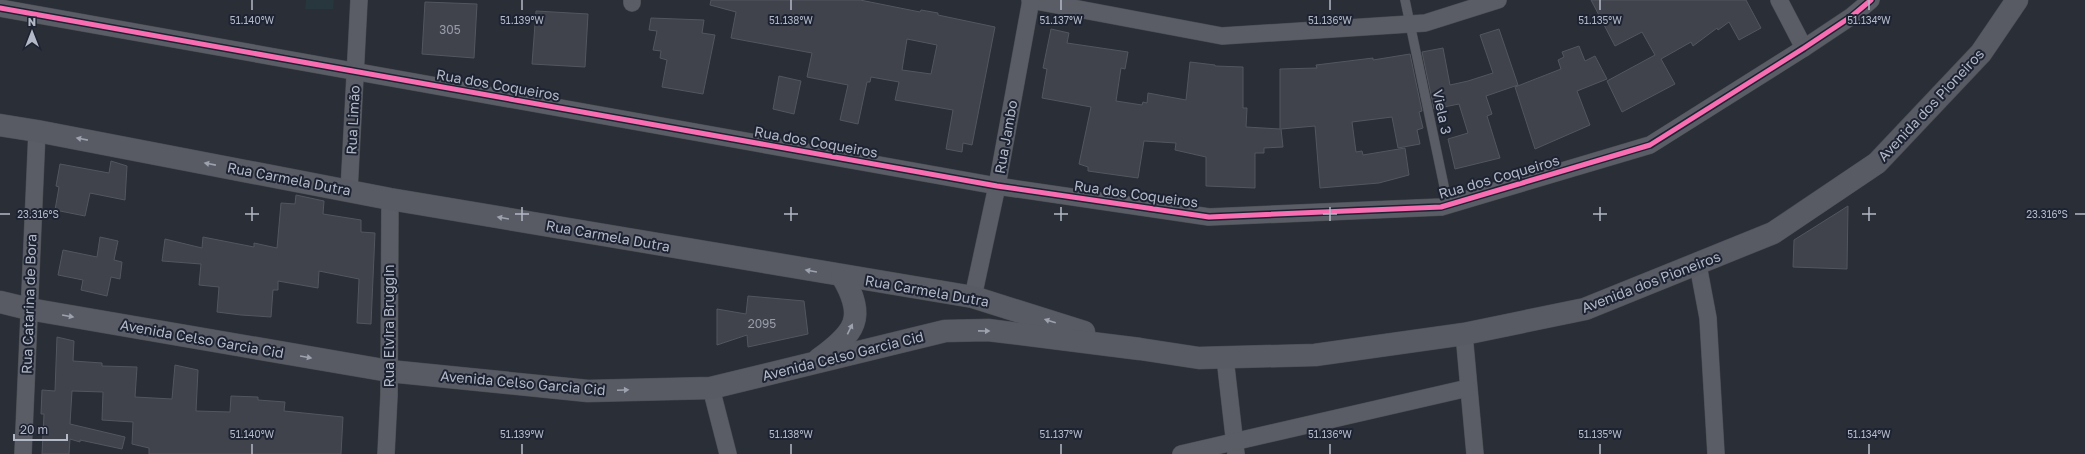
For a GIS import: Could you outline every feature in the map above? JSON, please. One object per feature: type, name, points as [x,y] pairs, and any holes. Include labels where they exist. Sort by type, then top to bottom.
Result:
[{"type":"main road","name":"Avenida dos Pioneiros","points":[[1140,349],[1200,358],[1315,356],[1464,334],[1585,309],[1698,265],[1773,233],[1877,163],[1982,54],[2017,0]]},
{"type":"main road","name":"Rua Carmela Dutra","points":[[0,125],[37,130],[349,191],[842,276],[973,297],[1140,349]]},
{"type":"main road","points":[[811,364],[843,340],[855,316],[856,306],[854,298],[842,276]]},
{"type":"main road","points":[[945,331],[960,318],[973,297]]},
{"type":"main road","name":"Avenida Celso Garcia Cid","points":[[0,302],[29,309],[389,371],[588,391],[711,388],[945,331],[988,330],[1140,349]]},
{"type":"street","name":"Rua Limão","points":[[349,191],[359,0]]},
{"type":"street","points":[[1031,0],[1222,36],[1425,23],[1498,0]]},
{"type":"street","name":"Rua Jambo","points":[[973,297],[997,186],[1031,0]]},
{"type":"street","points":[[1779,0],[1804,48]]},
{"type":"street","name":"Rua dos Coqueiros","points":[[0,8],[997,186],[1209,217],[1441,207],[1650,145],[1804,48],[1852,16],[1871,0]]},
{"type":"street","name":"Rua Catarina de Bora","points":[[23,454],[37,130]]},
{"type":"street","name":"Rua Elvira Bruggin","points":[[386,454],[389,371],[390,198]]},
{"type":"street","points":[[1698,265],[1708,318],[1716,454]]},
{"type":"street","points":[[1464,334],[1475,454]]},
{"type":"street","points":[[1225,358],[1235,448]]},
{"type":"street","points":[[711,388],[728,454]]},
{"type":"street","points":[[1180,454],[1235,448],[1468,388]]},
{"type":"lane","name":"Viela 3","points":[[1405,0],[1448,205]]},
{"type":"shaded area","points":[[306,0],[334,0],[333,9],[305,9]]},
{"type":"building","points":[[711,0],[860,0],[920,12],[921,10],[938,13],[938,15],[995,27],[972,145],[963,143],[962,152],[946,149],[953,110],[895,100],[899,82],[871,77],[870,82],[867,82],[858,124],[840,120],[848,85],[807,77],[812,53],[731,38],[736,12],[710,5]],"holes":[[[907,39],[937,45],[931,74],[902,70]]]},
{"type":"building","points":[[1591,0],[1746,0],[1761,28],[1739,40],[1729,22],[1718,30],[1717,28],[1693,46],[1691,42],[1661,59],[1675,84],[1622,112],[1607,81],[1655,55],[1642,32],[1615,46]]},
{"type":"building","points":[[425,2],[477,4],[474,58],[422,54]]},
{"type":"building","points":[[536,11],[588,14],[585,67],[532,64]]},
{"type":"building","points":[[651,18],[704,20],[702,33],[715,35],[703,94],[662,87],[667,60],[660,58],[661,51],[653,50],[657,31],[649,30]]},
{"type":"building","points":[[1051,29],[1069,33],[1067,43],[1128,52],[1125,69],[1121,68],[1116,101],[1142,105],[1143,102],[1147,103],[1148,93],[1186,100],[1190,62],[1215,66],[1243,67],[1243,108],[1247,108],[1246,127],[1280,129],[1280,69],[1317,68],[1316,65],[1373,58],[1373,60],[1410,54],[1422,111],[1419,112],[1423,128],[1417,130],[1420,144],[1398,148],[1392,117],[1352,122],[1356,152],[1362,151],[1363,155],[1405,148],[1409,175],[1379,183],[1320,188],[1315,126],[1281,129],[1283,147],[1264,148],[1264,153],[1255,153],[1255,188],[1206,186],[1206,157],[1175,150],[1176,143],[1144,141],[1138,178],[1088,171],[1088,167],[1079,164],[1091,107],[1042,98],[1047,69],[1043,68]]},
{"type":"building","points":[[1499,29],[1518,85],[1486,96],[1492,114],[1487,116],[1500,158],[1455,169],[1448,139],[1468,133],[1459,104],[1434,109],[1422,52],[1443,48],[1450,85],[1468,81],[1493,73],[1480,35]]},
{"type":"building","points":[[1579,46],[1585,61],[1595,56],[1607,79],[1577,91],[1590,125],[1535,149],[1515,87],[1561,69],[1558,60],[1564,57],[1562,52]]},
{"type":"building","points":[[779,76],[801,81],[794,114],[773,109]]},
{"type":"building","points":[[111,161],[127,166],[125,200],[90,193],[85,216],[55,210],[59,187],[56,186],[60,164],[109,173]]},
{"type":"building","points":[[296,195],[324,201],[323,214],[361,220],[361,232],[375,233],[371,324],[357,323],[359,279],[319,271],[318,288],[278,281],[278,290],[273,290],[271,317],[241,315],[217,312],[219,287],[199,285],[201,264],[162,261],[165,239],[202,248],[203,237],[254,247],[254,243],[277,248],[281,203],[295,204]]},
{"type":"building","points":[[1848,206],[1847,269],[1793,267],[1794,240]]},
{"type":"building","points":[[100,237],[118,241],[114,260],[122,262],[120,279],[111,277],[107,296],[81,290],[83,280],[58,275],[63,250],[97,257]]},
{"type":"building","points":[[748,296],[804,301],[808,334],[748,347],[747,335],[717,345],[717,309],[746,314]]},
{"type":"building","points":[[57,337],[74,341],[73,361],[102,363],[102,366],[137,367],[135,397],[172,399],[175,365],[198,370],[196,411],[230,412],[231,396],[258,397],[258,400],[285,402],[284,411],[343,417],[341,454],[149,454],[149,448],[132,444],[133,422],[102,420],[103,392],[72,391],[70,424],[125,437],[122,449],[70,439],[69,454],[42,454],[44,414],[41,414],[42,390],[55,391]]},
{"type":"cycle path","points":[[0,8],[997,186],[1209,217],[1441,207],[1650,145],[1804,48],[1852,16],[1871,0]]}]
